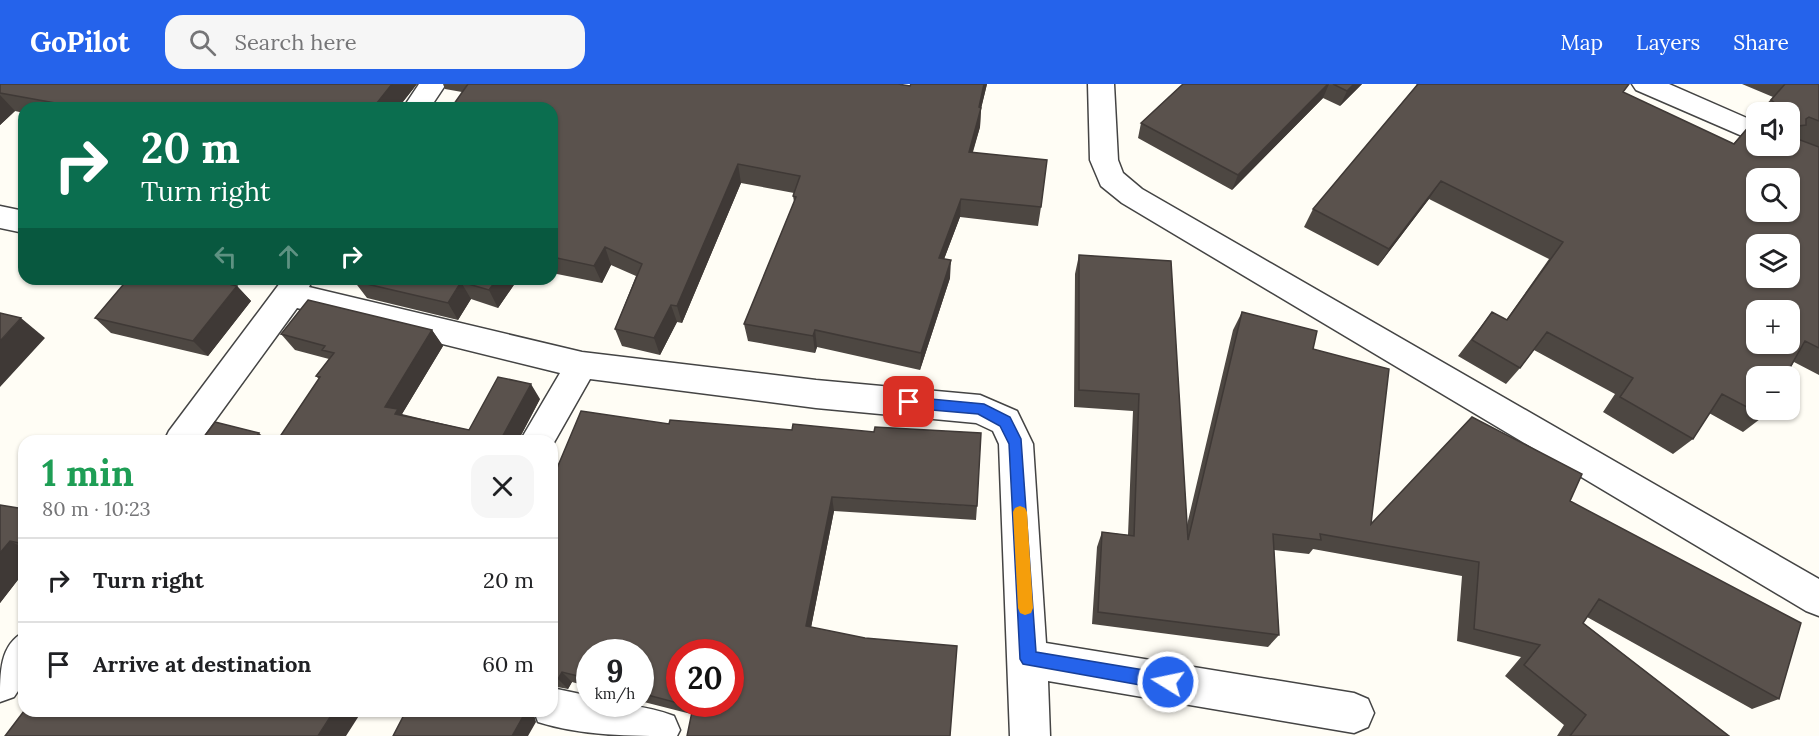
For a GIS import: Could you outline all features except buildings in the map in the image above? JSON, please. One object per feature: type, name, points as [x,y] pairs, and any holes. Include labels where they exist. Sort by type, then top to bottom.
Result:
[{"type":"street","points":[[420,102],[433,84]]},
{"type":"street","points":[[1101,84],[1104,160],[1111,179],[1132,196],[1819,599]]},
{"type":"street","points":[[1645,84],[1746,129]]},
{"type":"street","points":[[0,217],[18,221]]},
{"type":"street","points":[[185,435],[294,287],[582,365],[816,394],[980,408],[1005,421],[1016,444],[1030,736]]},
{"type":"street","points":[[541,435],[582,365]]},
{"type":"street","points":[[0,682],[18,658]]},
{"type":"street","points":[[1028,659],[1354,713]]},
{"type":"street","points":[[558,709],[660,730]]},
{"type":"slow traffic","points":[[1020,512],[1025,608]]},
{"type":"route","points":[[909,402],[980,408],[1005,421],[1016,444],[1028,659],[1168,682]]}]
